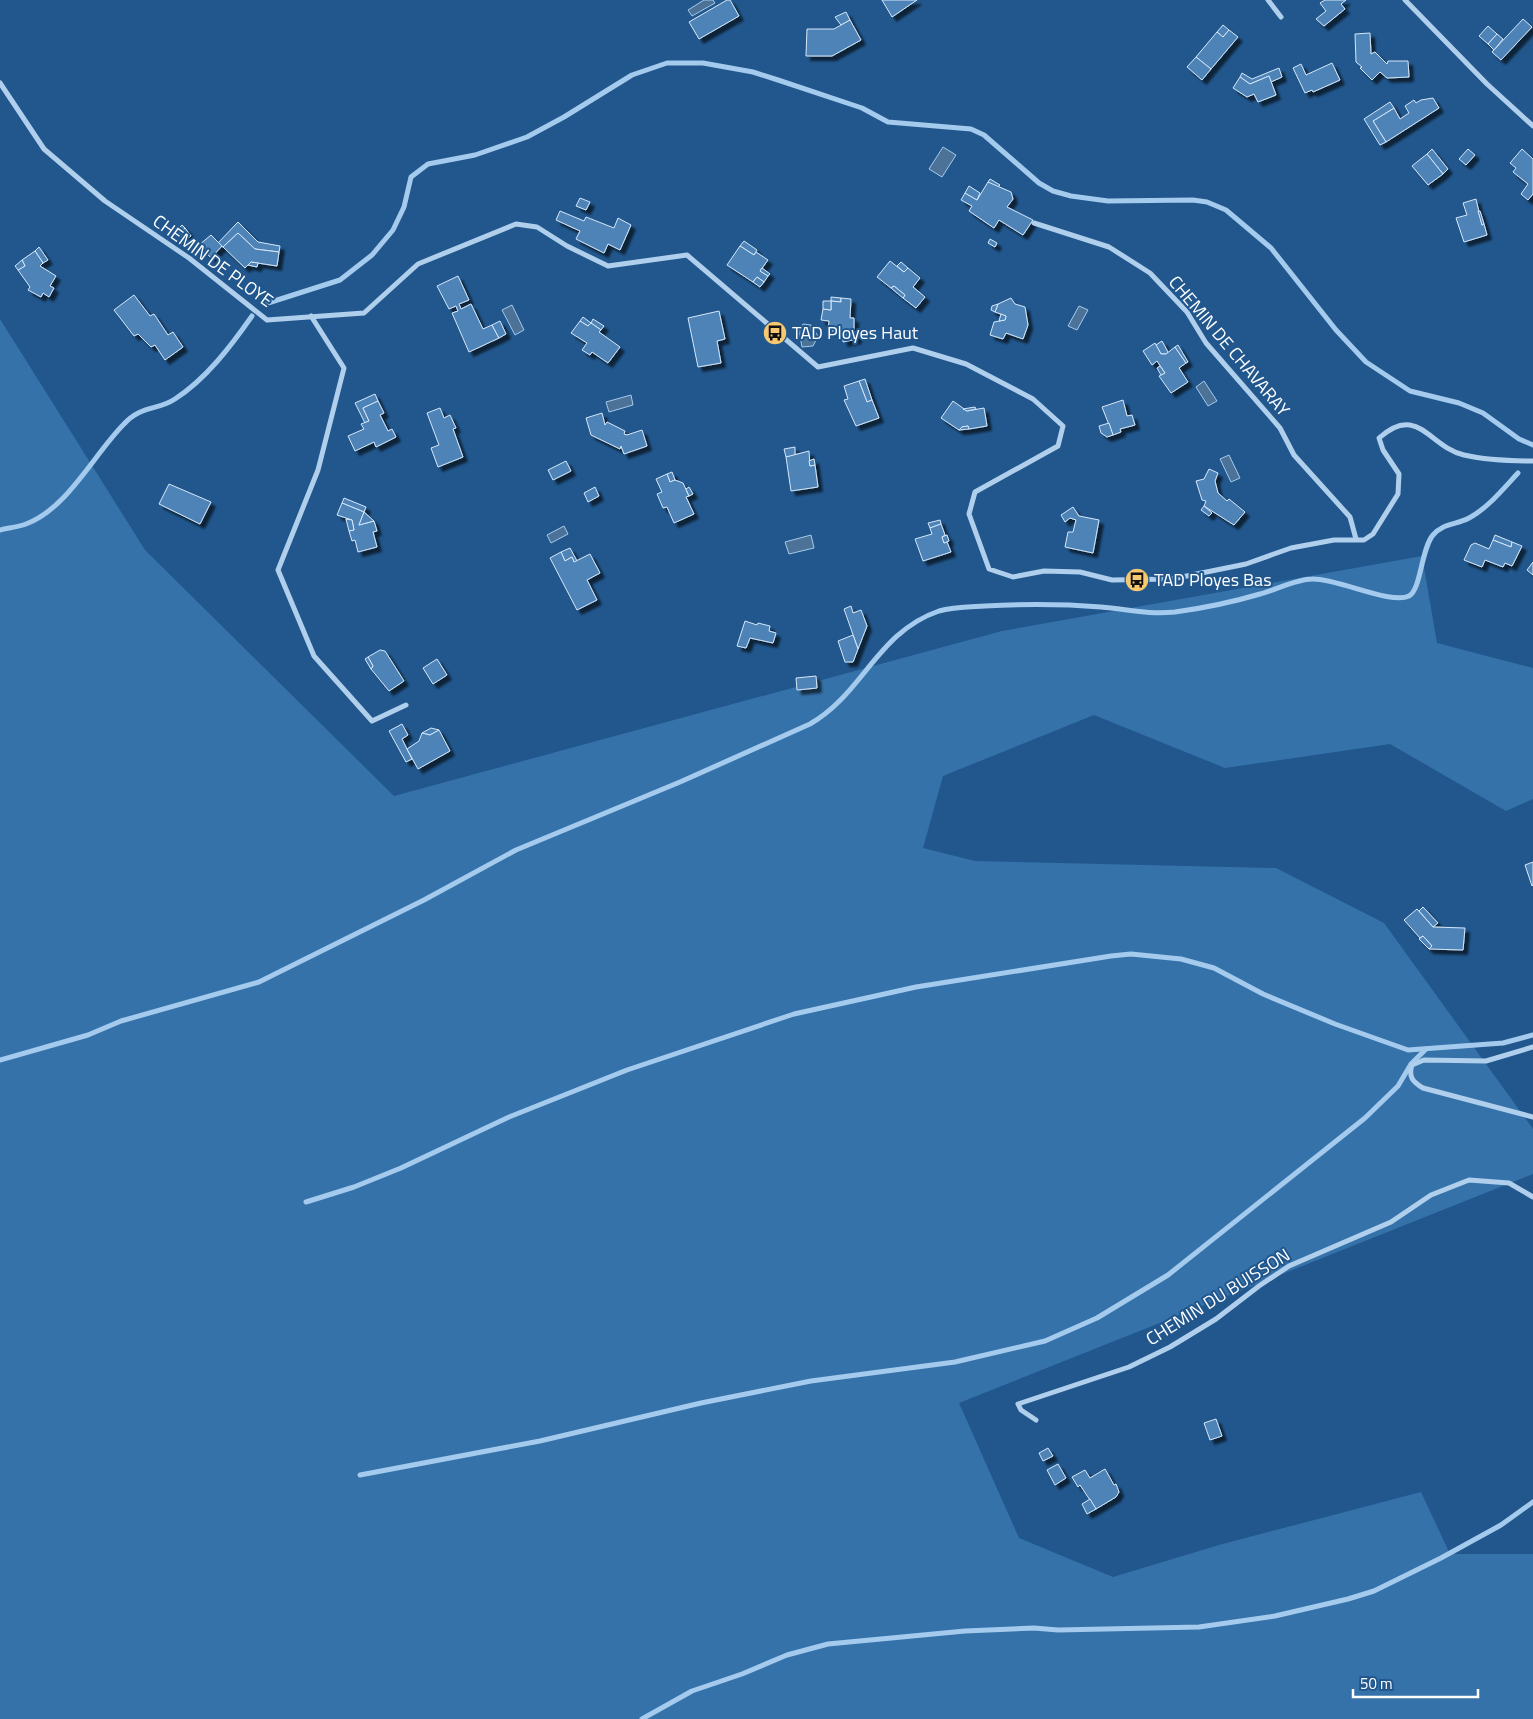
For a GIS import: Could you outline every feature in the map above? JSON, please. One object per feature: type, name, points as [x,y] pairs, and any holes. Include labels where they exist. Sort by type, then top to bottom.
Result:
[{"type":"street","points":[[1268,0],[1281,17]]},
{"type":"street","points":[[1405,0],[1487,84],[1533,126]]},
{"type":"street","name":"CHEMIN DE PLOYE","points":[[0,83],[44,150],[105,201],[189,258],[267,320],[364,313],[418,264],[516,224],[537,227],[567,246],[608,266],[687,254],[818,367],[913,348],[966,364],[1033,398],[1063,426],[1058,446],[975,492],[968,514],[989,569],[1013,577],[1044,571],[1080,572],[1112,580],[1172,579],[1246,564],[1291,548],[1334,540],[1364,540],[1373,534],[1398,494],[1399,474],[1379,438],[1398,426],[1412,424],[1461,455],[1501,461],[1533,460]]},
{"type":"street","name":"CHEMIN DE CHAVARAY","points":[[1034,224],[1109,247],[1150,273],[1188,312],[1206,343],[1280,428],[1294,455],[1350,517],[1356,540]]},
{"type":"street","points":[[311,316],[344,368],[318,470],[278,570],[314,656],[372,722],[406,705]]},
{"type":"street","points":[[1533,1047],[1486,1061],[1424,1060],[1412,1065],[1410,1073],[1413,1082],[1423,1088],[1533,1117]]},
{"type":"street","name":"CHEMIN DU BUISSON","points":[[1036,1420],[1021,1410],[1018,1404],[1129,1367],[1170,1347],[1216,1319],[1289,1266],[1391,1222],[1431,1195],[1469,1180],[1509,1183],[1533,1197]]},
{"type":"shaded area","points":[[704,0],[713,0],[715,3],[692,16],[688,10]]},
{"type":"shaded area","points":[[943,147],[956,155],[942,177],[929,169]]},
{"type":"shaded area","points":[[512,305],[524,330],[515,335],[502,310]]},
{"type":"shaded area","points":[[1079,306],[1088,310],[1077,330],[1068,326]]},
{"type":"shaded area","points":[[0,319],[145,550],[394,796],[1002,631],[1422,556],[1437,643],[1533,668],[1533,799],[1506,811],[1390,744],[1225,768],[1094,715],[943,776],[923,848],[975,861],[1276,868],[1384,923],[1533,1129],[1533,1174],[959,1403],[1019,1538],[1113,1577],[1219,1545],[1421,1492],[1450,1554],[1533,1554],[1533,1719],[0,1719]]},
{"type":"shaded area","points":[[803,324],[811,325],[818,336],[813,346],[802,347],[799,331]]},
{"type":"shaded area","points":[[1204,381],[1217,401],[1208,406],[1196,387]]},
{"type":"shaded area","points":[[631,395],[633,405],[609,412],[606,402]]},
{"type":"shaded area","points":[[1229,455],[1240,478],[1231,482],[1220,459]]},
{"type":"shaded area","points":[[564,526],[568,534],[551,543],[547,535]]},
{"type":"shaded area","points":[[811,535],[814,548],[789,554],[785,542]]},
{"type":"building","points":[[730,0],[739,16],[699,39],[689,22]]},
{"type":"building","points":[[882,0],[917,0],[892,17]]},
{"type":"building","points":[[1325,0],[1346,0],[1341,4],[1345,9],[1324,26],[1316,19],[1326,11],[1320,3]]},
{"type":"building","points":[[846,12],[850,20],[841,25],[835,17]]},
{"type":"building","points":[[1523,19],[1532,27],[1501,60],[1492,52]]},
{"type":"building","points":[[850,20],[861,40],[832,56],[806,56],[807,29],[834,29]]},
{"type":"building","points":[[1223,25],[1229,30],[1223,37],[1217,32]]},
{"type":"building","points":[[1488,26],[1497,34],[1488,44],[1479,36]]},
{"type":"building","points":[[1229,30],[1238,37],[1211,69],[1196,57],[1217,32],[1223,37]]},
{"type":"building","points":[[1370,33],[1371,54],[1375,52],[1387,64],[1388,61],[1408,61],[1409,77],[1387,78],[1380,72],[1372,80],[1360,68],[1362,67],[1356,62],[1355,34]]},
{"type":"building","points":[[1497,34],[1503,39],[1494,50],[1488,44]]},
{"type":"building","points":[[1196,57],[1211,69],[1202,80],[1187,67]]},
{"type":"building","points":[[1332,63],[1340,80],[1313,92],[1312,90],[1305,93],[1293,68],[1301,64],[1306,75]]},
{"type":"building","points":[[1279,68],[1282,77],[1271,82],[1269,76],[1250,84],[1240,77],[1242,73],[1252,79]]},
{"type":"building","points":[[1269,76],[1276,95],[1258,102],[1254,94],[1247,97],[1233,88],[1240,77],[1250,84]]},
{"type":"building","points":[[1433,98],[1439,108],[1386,142],[1373,121],[1394,108],[1400,119],[1409,113],[1405,106],[1414,100],[1416,103]]},
{"type":"building","points":[[1390,102],[1394,108],[1373,121],[1386,142],[1380,145],[1364,119]]},
{"type":"building","points":[[1432,149],[1448,169],[1443,174],[1427,154]]},
{"type":"building","points":[[1468,149],[1475,155],[1466,165],[1459,159]]},
{"type":"building","points":[[1522,149],[1533,159],[1533,194],[1528,200],[1521,194],[1528,184],[1513,172],[1516,168],[1510,163]]},
{"type":"building","points":[[1427,154],[1443,174],[1428,185],[1412,166]]},
{"type":"building","points":[[990,179],[1000,185],[997,188],[988,182]]},
{"type":"building","points":[[988,182],[1011,192],[1013,199],[1007,207],[1033,220],[1023,235],[999,220],[994,228],[969,211],[972,206],[961,200],[965,193],[977,200]]},
{"type":"building","points":[[969,186],[980,193],[977,200],[965,193]]},
{"type":"building","points":[[580,198],[590,202],[586,210],[576,206]]},
{"type":"building","points":[[1476,199],[1482,225],[1484,224],[1487,235],[1464,242],[1456,218],[1467,215],[1463,203]]},
{"type":"building","points":[[560,211],[584,221],[586,217],[614,228],[618,218],[631,225],[620,250],[608,244],[604,253],[576,239],[580,231],[556,220]]},
{"type":"building","points":[[1478,211],[1480,211],[1484,224],[1482,225]]},
{"type":"building","points":[[238,222],[258,242],[280,246],[279,252],[255,249],[238,233],[223,247],[218,243]]},
{"type":"building","points":[[182,225],[185,228],[179,234],[176,231]]},
{"type":"building","points":[[185,228],[191,236],[185,241],[179,234]]},
{"type":"building","points":[[238,233],[255,249],[279,252],[277,266],[251,262],[245,268],[223,247]]},
{"type":"building","points":[[211,235],[222,246],[211,258],[199,245]]},
{"type":"building","points":[[990,239],[997,243],[995,247],[988,243]]},
{"type":"building","points":[[744,241],[757,250],[754,255],[740,246]]},
{"type":"building","points":[[740,246],[754,255],[756,252],[768,260],[760,271],[768,276],[764,282],[757,277],[753,282],[727,265]]},
{"type":"building","points":[[39,247],[48,260],[43,263],[35,251]]},
{"type":"building","points":[[35,251],[43,263],[40,266],[56,276],[50,286],[54,288],[49,297],[43,293],[41,297],[28,290],[30,287],[18,270],[25,266],[22,260]]},
{"type":"building","points":[[22,260],[25,266],[18,270],[15,266]]},
{"type":"building","points":[[890,261],[904,272],[908,268],[920,278],[913,287],[925,297],[916,308],[903,298],[905,295],[894,286],[891,288],[877,277]]},
{"type":"building","points":[[251,262],[258,263],[257,267],[248,265]]},
{"type":"building","points":[[901,262],[908,268],[904,272],[897,266]]},
{"type":"building","points":[[762,268],[770,274],[768,276],[760,271]]},
{"type":"building","points":[[458,276],[469,300],[459,304],[461,309],[471,304],[483,329],[492,325],[499,338],[469,352],[452,313],[458,311],[456,306],[449,309],[437,286]]},
{"type":"building","points":[[757,277],[764,282],[760,287],[753,282]]},
{"type":"building","points":[[894,286],[905,295],[903,298],[891,288]]},
{"type":"building","points":[[134,295],[150,316],[154,314],[168,335],[173,332],[183,347],[165,360],[155,345],[151,347],[138,334],[134,336],[114,310]]},
{"type":"building","points":[[831,297],[841,298],[841,302],[831,301]]},
{"type":"building","points":[[841,298],[851,299],[850,318],[854,318],[854,331],[857,332],[857,339],[843,342],[843,331],[828,331],[829,321],[821,320],[823,309],[831,310],[831,301],[841,302]]},
{"type":"building","points":[[1011,298],[1015,304],[1025,307],[1028,325],[1023,339],[1006,333],[1003,339],[990,335],[994,322],[1005,320],[1006,316],[995,312],[998,304]]},
{"type":"building","points":[[823,301],[831,301],[831,310],[823,309]]},
{"type":"building","points":[[998,304],[995,312],[991,310],[992,306]]},
{"type":"building","points":[[719,311],[725,339],[717,341],[721,363],[698,367],[688,318]]},
{"type":"building","points":[[1001,314],[1006,316],[1005,320],[999,321]]},
{"type":"building","points":[[583,317],[591,323],[588,326],[580,321]]},
{"type":"building","points":[[593,319],[604,326],[601,330],[591,323]]},
{"type":"building","points":[[500,321],[506,334],[499,338],[492,325]]},
{"type":"building","points":[[580,321],[588,326],[591,323],[601,330],[599,332],[620,347],[608,363],[592,352],[590,355],[582,350],[587,343],[571,333]]},
{"type":"building","points":[[1162,341],[1168,352],[1166,354],[1161,354],[1156,345]]},
{"type":"building","points":[[1155,343],[1161,354],[1166,354],[1175,347],[1186,363],[1179,368],[1188,382],[1171,393],[1159,376],[1165,373],[1157,361],[1152,365],[1143,351]]},
{"type":"building","points":[[1178,345],[1188,362],[1186,363],[1175,347]]},
{"type":"building","points":[[1160,366],[1165,373],[1161,375],[1157,368]]},
{"type":"building","points":[[865,379],[872,400],[867,402],[859,381]]},
{"type":"building","points":[[859,381],[867,402],[872,400],[879,418],[856,426],[844,400],[848,399],[844,386]]},
{"type":"building","points":[[375,394],[378,401],[363,408],[369,421],[365,423],[355,403]]},
{"type":"building","points":[[1123,400],[1127,416],[1132,415],[1135,425],[1120,429],[1121,432],[1113,435],[1102,407]]},
{"type":"building","points":[[378,401],[384,413],[380,415],[388,431],[392,429],[396,437],[376,447],[374,442],[355,451],[348,436],[364,429],[361,424],[369,421],[363,408]]},
{"type":"building","points":[[953,401],[967,411],[984,408],[987,426],[969,429],[968,426],[962,427],[959,430],[941,418]]},
{"type":"building","points":[[975,407],[976,409],[967,411],[963,409]]},
{"type":"building","points":[[440,408],[444,418],[450,415],[456,428],[453,429],[463,457],[438,467],[431,448],[439,445],[427,413]]},
{"type":"building","points":[[602,413],[605,425],[607,422],[625,431],[624,434],[627,435],[642,430],[647,446],[624,454],[621,446],[620,449],[591,435],[586,418]]},
{"type":"building","points":[[1109,423],[1113,435],[1107,437],[1101,433],[1099,426]]},
{"type":"building","points":[[968,426],[969,429],[959,430],[962,427]]},
{"type":"building","points":[[795,447],[795,456],[786,457],[784,449]]},
{"type":"building","points":[[809,451],[810,466],[815,465],[818,487],[791,491],[786,457]]},
{"type":"building","points":[[814,459],[815,465],[810,466],[809,461]]},
{"type":"building","points":[[566,461],[571,471],[553,480],[548,470]]},
{"type":"building","points":[[1209,469],[1218,473],[1215,481],[1218,493],[1245,512],[1234,525],[1204,506],[1206,501],[1202,500],[1196,481],[1204,479]]},
{"type":"building","points":[[672,472],[675,480],[670,482],[667,474]]},
{"type":"building","points":[[667,474],[670,482],[675,480],[683,483],[689,496],[686,497],[694,514],[674,523],[667,507],[663,508],[657,494],[662,492],[656,479]]},
{"type":"building","points":[[169,484],[211,502],[200,524],[159,504]]},
{"type":"building","points":[[595,487],[599,496],[588,502],[584,493]]},
{"type":"building","points":[[689,487],[693,494],[689,496],[686,489]]},
{"type":"building","points":[[344,498],[366,507],[364,512],[342,503]]},
{"type":"building","points":[[342,503],[364,512],[359,525],[374,521],[377,531],[373,532],[377,547],[358,552],[355,540],[352,541],[349,531],[354,530],[352,520],[337,515]]},
{"type":"building","points":[[1204,506],[1212,513],[1209,516],[1201,510]]},
{"type":"building","points":[[1073,507],[1079,516],[1099,520],[1093,553],[1065,547],[1068,532],[1073,532],[1076,520],[1070,518],[1065,522],[1061,515]]},
{"type":"building","points":[[364,512],[374,521],[359,525]]},
{"type":"building","points":[[346,519],[352,520],[354,530],[349,531]]},
{"type":"building","points":[[940,520],[941,524],[930,528],[928,523]]},
{"type":"building","points":[[941,524],[945,535],[942,537],[944,543],[947,542],[951,552],[923,561],[915,539],[932,534],[930,528]]},
{"type":"building","points":[[947,535],[949,541],[944,543],[942,537]]},
{"type":"building","points":[[1495,535],[1512,542],[1511,547],[1493,540]]},
{"type":"building","points":[[1493,540],[1511,547],[1512,542],[1522,546],[1512,566],[1505,563],[1503,567],[1485,560],[1482,567],[1464,560],[1471,545],[1475,543],[1489,549]]},
{"type":"building","points":[[570,548],[577,561],[574,562],[572,557],[565,561],[561,552]]},
{"type":"building","points":[[561,552],[565,561],[572,557],[574,562],[590,554],[600,573],[587,580],[597,600],[577,610],[550,558]]},
{"type":"building","points":[[1533,562],[1533,575],[1527,570]]},
{"type":"building","points":[[851,606],[853,613],[861,610],[867,626],[858,649],[844,609]]},
{"type":"building","points":[[745,621],[757,625],[758,623],[770,626],[769,631],[776,633],[773,643],[750,638],[746,648],[737,646]]},
{"type":"building","points":[[853,635],[858,649],[853,662],[845,662],[838,641]]},
{"type":"building","points":[[380,650],[385,651],[404,681],[389,691],[371,669],[373,666],[368,657]]},
{"type":"building","points":[[368,657],[373,666],[371,669],[365,659]]},
{"type":"building","points":[[437,659],[447,675],[433,684],[423,668]]},
{"type":"building","points":[[816,676],[817,688],[797,690],[796,678]]},
{"type":"building","points":[[402,724],[408,735],[402,739],[412,759],[406,762],[389,731]]},
{"type":"building","points":[[431,728],[439,730],[430,735],[422,733]]},
{"type":"building","points":[[439,730],[450,751],[418,769],[407,749],[419,741],[422,733],[430,735]]},
{"type":"building","points":[[1533,862],[1533,885],[1532,886],[1525,865]]},
{"type":"building","points":[[1423,907],[1438,923],[1433,927],[1419,911]]},
{"type":"building","points":[[1417,909],[1433,927],[1465,928],[1463,950],[1429,949],[1432,946],[1423,936],[1420,938],[1404,920]]},
{"type":"building","points":[[1423,936],[1432,946],[1429,949],[1419,939]]},
{"type":"building","points":[[1216,1419],[1222,1436],[1210,1440],[1204,1423]]},
{"type":"building","points":[[1048,1448],[1053,1456],[1043,1461],[1039,1453]]},
{"type":"building","points":[[1058,1464],[1066,1478],[1055,1485],[1047,1470]]},
{"type":"building","points":[[1105,1469],[1114,1485],[1116,1484],[1119,1492],[1116,1497],[1096,1509],[1080,1485],[1078,1487],[1072,1477],[1085,1470],[1090,1478]]},
{"type":"building","points":[[1090,1499],[1096,1509],[1087,1514],[1082,1504]]},
{"type":"waterway","points":[[268,303],[340,280],[372,255],[393,230],[404,207],[411,177],[428,164],[475,155],[527,137],[564,117],[632,75],[667,63],[703,63],[753,72],[862,108],[888,122],[971,129],[984,135],[1039,183],[1053,191],[1071,196],[1108,201],[1193,200],[1207,202],[1226,210],[1271,248],[1336,330],[1366,362],[1410,391],[1459,403],[1483,413],[1519,439],[1533,445]]},
{"type":"waterway","points":[[0,530],[26,524],[41,517],[54,506],[67,494],[113,436],[130,418],[143,411],[168,403],[197,382],[227,350],[252,316]]},
{"type":"waterway","points":[[0,1060],[88,1035],[121,1021],[259,982],[424,900],[516,850],[680,782],[810,724],[844,697],[900,633],[918,621],[939,611],[968,607],[1072,605],[1165,613],[1208,607],[1239,600],[1306,579],[1335,582],[1377,594],[1401,598],[1409,596],[1413,592],[1419,578],[1429,541],[1433,535],[1441,528],[1464,520],[1483,509],[1518,473]]},
{"type":"waterway","points":[[306,1202],[354,1187],[401,1168],[509,1117],[627,1070],[794,1014],[916,987],[1111,956],[1131,954],[1181,959],[1214,968],[1263,994],[1335,1024],[1408,1050],[1503,1043],[1533,1035]]},
{"type":"waterway","points":[[360,1475],[540,1441],[701,1403],[811,1381],[955,1362],[1045,1341],[1097,1318],[1168,1275],[1365,1118],[1398,1086],[1411,1064],[1426,1049]]},
{"type":"waterway","points":[[642,1719],[692,1691],[742,1674],[787,1655],[828,1644],[965,1631],[1034,1628],[1058,1630],[1199,1627],[1275,1616],[1348,1599],[1374,1591],[1441,1558],[1501,1525],[1533,1502]]},
{"type":"place","name":"TAD Ployes Haut","points":[[775,333]]},
{"type":"place","name":"TAD Ployes Bas","points":[[1137,580]]}]
